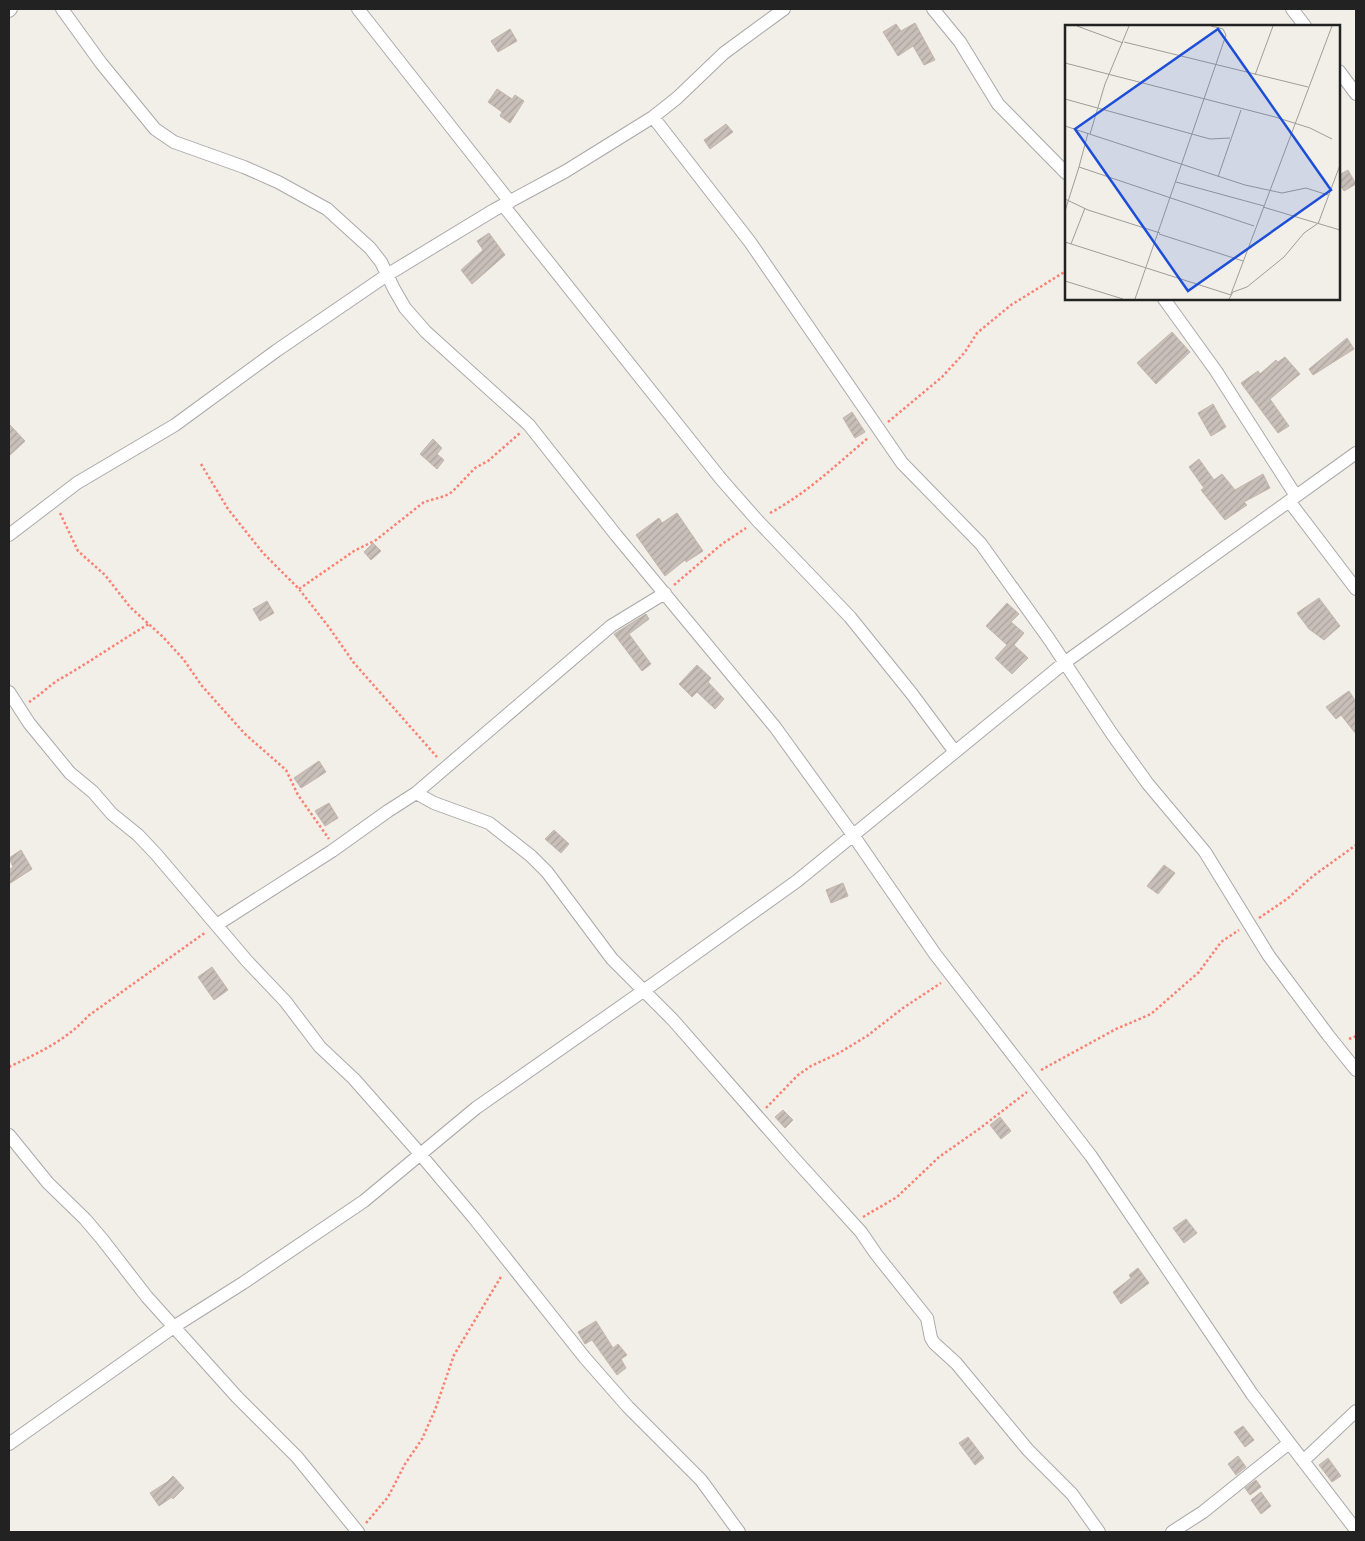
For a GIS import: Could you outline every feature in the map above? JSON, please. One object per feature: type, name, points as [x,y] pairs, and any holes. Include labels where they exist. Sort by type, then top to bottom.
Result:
[{"type":"street","points":[[62,9],[107,70],[155,129],[174,142],[244,167],[313,200],[327,209],[370,248],[381,262],[405,308],[426,332],[529,425],[591,504],[775,727],[952,975],[1091,1156],[1252,1394],[1356,1530]]},
{"type":"street","points":[[358,9],[506,204],[721,479],[757,520],[850,617],[912,694],[955,752]]},
{"type":"street","points":[[9,536],[77,483],[175,425],[276,351],[387,275],[506,204],[566,171],[653,117],[677,98],[724,53],[784,9]]},
{"type":"street","points":[[933,9],[960,42],[998,104],[1065,172]]},
{"type":"street","points":[[1292,9],[1304,25]]},
{"type":"street","points":[[1340,72],[1356,94]]},
{"type":"street","points":[[653,117],[750,242],[902,463],[981,544],[1148,784],[1205,852],[1248,924],[1285,977],[1356,1070]]},
{"type":"street","points":[[1165,300],[1216,371],[1293,498],[1356,589]]},
{"type":"street","points":[[9,1444],[175,1326],[243,1284],[364,1201],[476,1108],[797,881],[1064,663],[1356,453]]},
{"type":"street","points":[[218,924],[336,848],[416,793],[611,626],[665,592]]},
{"type":"street","points":[[9,692],[29,723],[70,773],[93,792],[112,814],[138,835],[156,854],[204,911],[218,924],[247,961],[285,1000],[320,1047],[354,1079],[420,1154],[474,1218],[562,1331],[628,1407],[702,1480],[739,1532]]},
{"type":"street","points":[[416,793],[434,803],[488,823],[531,856],[558,885],[612,959],[673,1020],[853,1222],[927,1318],[931,1338],[934,1343],[956,1363],[1028,1450],[1072,1494],[1099,1532]]},
{"type":"street","points":[[9,1135],[48,1183],[85,1218],[134,1280],[244,1405],[297,1457],[361,1530]]},
{"type":"street","points":[[1303,1461],[1356,1411]]},
{"type":"street","points":[[1172,1532],[1203,1512],[1289,1443]]},
{"type":"path","points":[[665,592],[722,544],[757,520],[791,502],[842,462],[942,377],[965,352],[977,333],[1011,305],[1065,272]]},
{"type":"path","points":[[299,589],[354,551],[376,540],[424,502],[452,492],[475,468],[488,461],[529,425]]},
{"type":"path","points":[[201,464],[228,509],[257,546],[299,589],[354,663],[446,768]]},
{"type":"path","points":[[54,500],[78,551],[105,575],[130,607],[179,654],[202,686],[239,728],[286,770],[298,795],[336,848]]},
{"type":"path","points":[[20,709],[58,680],[149,624]]},
{"type":"path","points":[[853,1222],[897,1197],[939,1157],[979,1129],[1032,1081],[1116,1029],[1151,1014],[1199,972],[1221,942],[1287,900],[1313,876],[1356,845]]},
{"type":"path","points":[[9,1067],[69,1034],[88,1016],[218,924]]},
{"type":"path","points":[[757,1116],[798,1075],[867,1036],[903,1008],[952,975]]},
{"type":"path","points":[[361,1530],[388,1497],[405,1464],[422,1439],[435,1410],[454,1355],[509,1263]]},
{"type":"building","points":[[915,23],[935,60],[924,65],[913,46],[898,56],[883,32],[896,24],[901,31]]},
{"type":"building","points":[[510,29],[517,41],[498,52],[491,41]]},
{"type":"building","points":[[497,89],[512,99],[515,95],[524,101],[510,123],[500,116],[502,112],[488,102]]},
{"type":"building","points":[[726,124],[733,132],[710,149],[704,140]]},
{"type":"building","points":[[1348,170],[1356,184],[1344,191],[1340,185],[1340,174]]},
{"type":"building","points":[[489,233],[505,255],[472,284],[461,270],[483,250],[477,241]]},
{"type":"building","points":[[1172,332],[1190,352],[1156,384],[1137,363]]},
{"type":"building","points":[[1347,338],[1354,349],[1313,375],[1309,369]]},
{"type":"building","points":[[1285,357],[1300,374],[1270,399],[1289,426],[1278,433],[1241,383],[1258,371],[1260,374],[1276,360],[1278,362]]},
{"type":"building","points":[[1213,404],[1226,427],[1211,436],[1198,413]]},
{"type":"building","points":[[852,412],[865,432],[855,438],[843,418]]},
{"type":"building","points":[[9,424],[25,441],[9,456]]},
{"type":"building","points":[[433,439],[442,448],[437,454],[444,460],[437,469],[420,454]]},
{"type":"building","points":[[1199,459],[1214,480],[1222,474],[1235,490],[1263,474],[1270,488],[1244,502],[1247,505],[1225,520],[1201,490],[1204,488],[1189,467]]},
{"type":"building","points":[[677,513],[703,551],[686,562],[685,560],[665,576],[636,535],[659,518],[662,523]]},
{"type":"building","points":[[373,543],[381,551],[371,560],[364,552]]},
{"type":"building","points":[[1319,598],[1340,626],[1324,640],[1309,629],[1297,613]]},
{"type":"building","points":[[267,601],[274,613],[260,621],[253,609]]},
{"type":"building","points":[[1007,603],[1019,614],[1011,622],[1024,633],[1014,645],[1028,658],[1012,674],[995,658],[1007,645],[986,626]]},
{"type":"building","points":[[646,614],[649,619],[629,634],[651,664],[642,671],[614,634]]},
{"type":"building","points":[[697,665],[711,678],[708,682],[724,699],[715,709],[697,692],[692,697],[679,684]]},
{"type":"building","points":[[1349,691],[1356,702],[1356,734],[1341,715],[1336,719],[1326,707]]},
{"type":"building","points":[[319,761],[326,772],[301,788],[294,778]]},
{"type":"building","points":[[329,803],[338,818],[325,826],[315,811]]},
{"type":"building","points":[[554,830],[569,844],[561,853],[545,839]]},
{"type":"building","points":[[21,850],[32,869],[9,884],[9,870],[13,867],[9,858]]},
{"type":"building","points":[[1164,865],[1175,873],[1158,894],[1147,886]]},
{"type":"building","points":[[843,883],[848,896],[831,903],[826,890]]},
{"type":"building","points":[[212,967],[228,990],[214,1000],[198,977]]},
{"type":"building","points":[[783,1110],[793,1120],[785,1128],[775,1117]]},
{"type":"building","points":[[1000,1117],[1011,1131],[1001,1139],[990,1125]]},
{"type":"building","points":[[1186,1219],[1197,1233],[1184,1243],[1173,1228]]},
{"type":"building","points":[[1138,1268],[1149,1283],[1121,1304],[1113,1292],[1131,1278],[1129,1275]]},
{"type":"building","points":[[596,1321],[613,1348],[618,1344],[627,1355],[621,1359],[626,1368],[617,1375],[592,1340],[585,1344],[578,1332]]},
{"type":"building","points":[[1243,1426],[1254,1440],[1245,1447],[1234,1432]]},
{"type":"building","points":[[968,1437],[984,1458],[975,1465],[959,1443]]},
{"type":"building","points":[[1238,1456],[1246,1467],[1236,1475],[1228,1464]]},
{"type":"building","points":[[1328,1458],[1341,1476],[1332,1482],[1319,1465]]},
{"type":"building","points":[[173,1476],[184,1488],[173,1499],[172,1497],[159,1506],[150,1493]]},
{"type":"building","points":[[1256,1480],[1261,1487],[1250,1495],[1245,1488]]},
{"type":"building","points":[[1261,1492],[1271,1506],[1261,1514],[1251,1500]]}]
